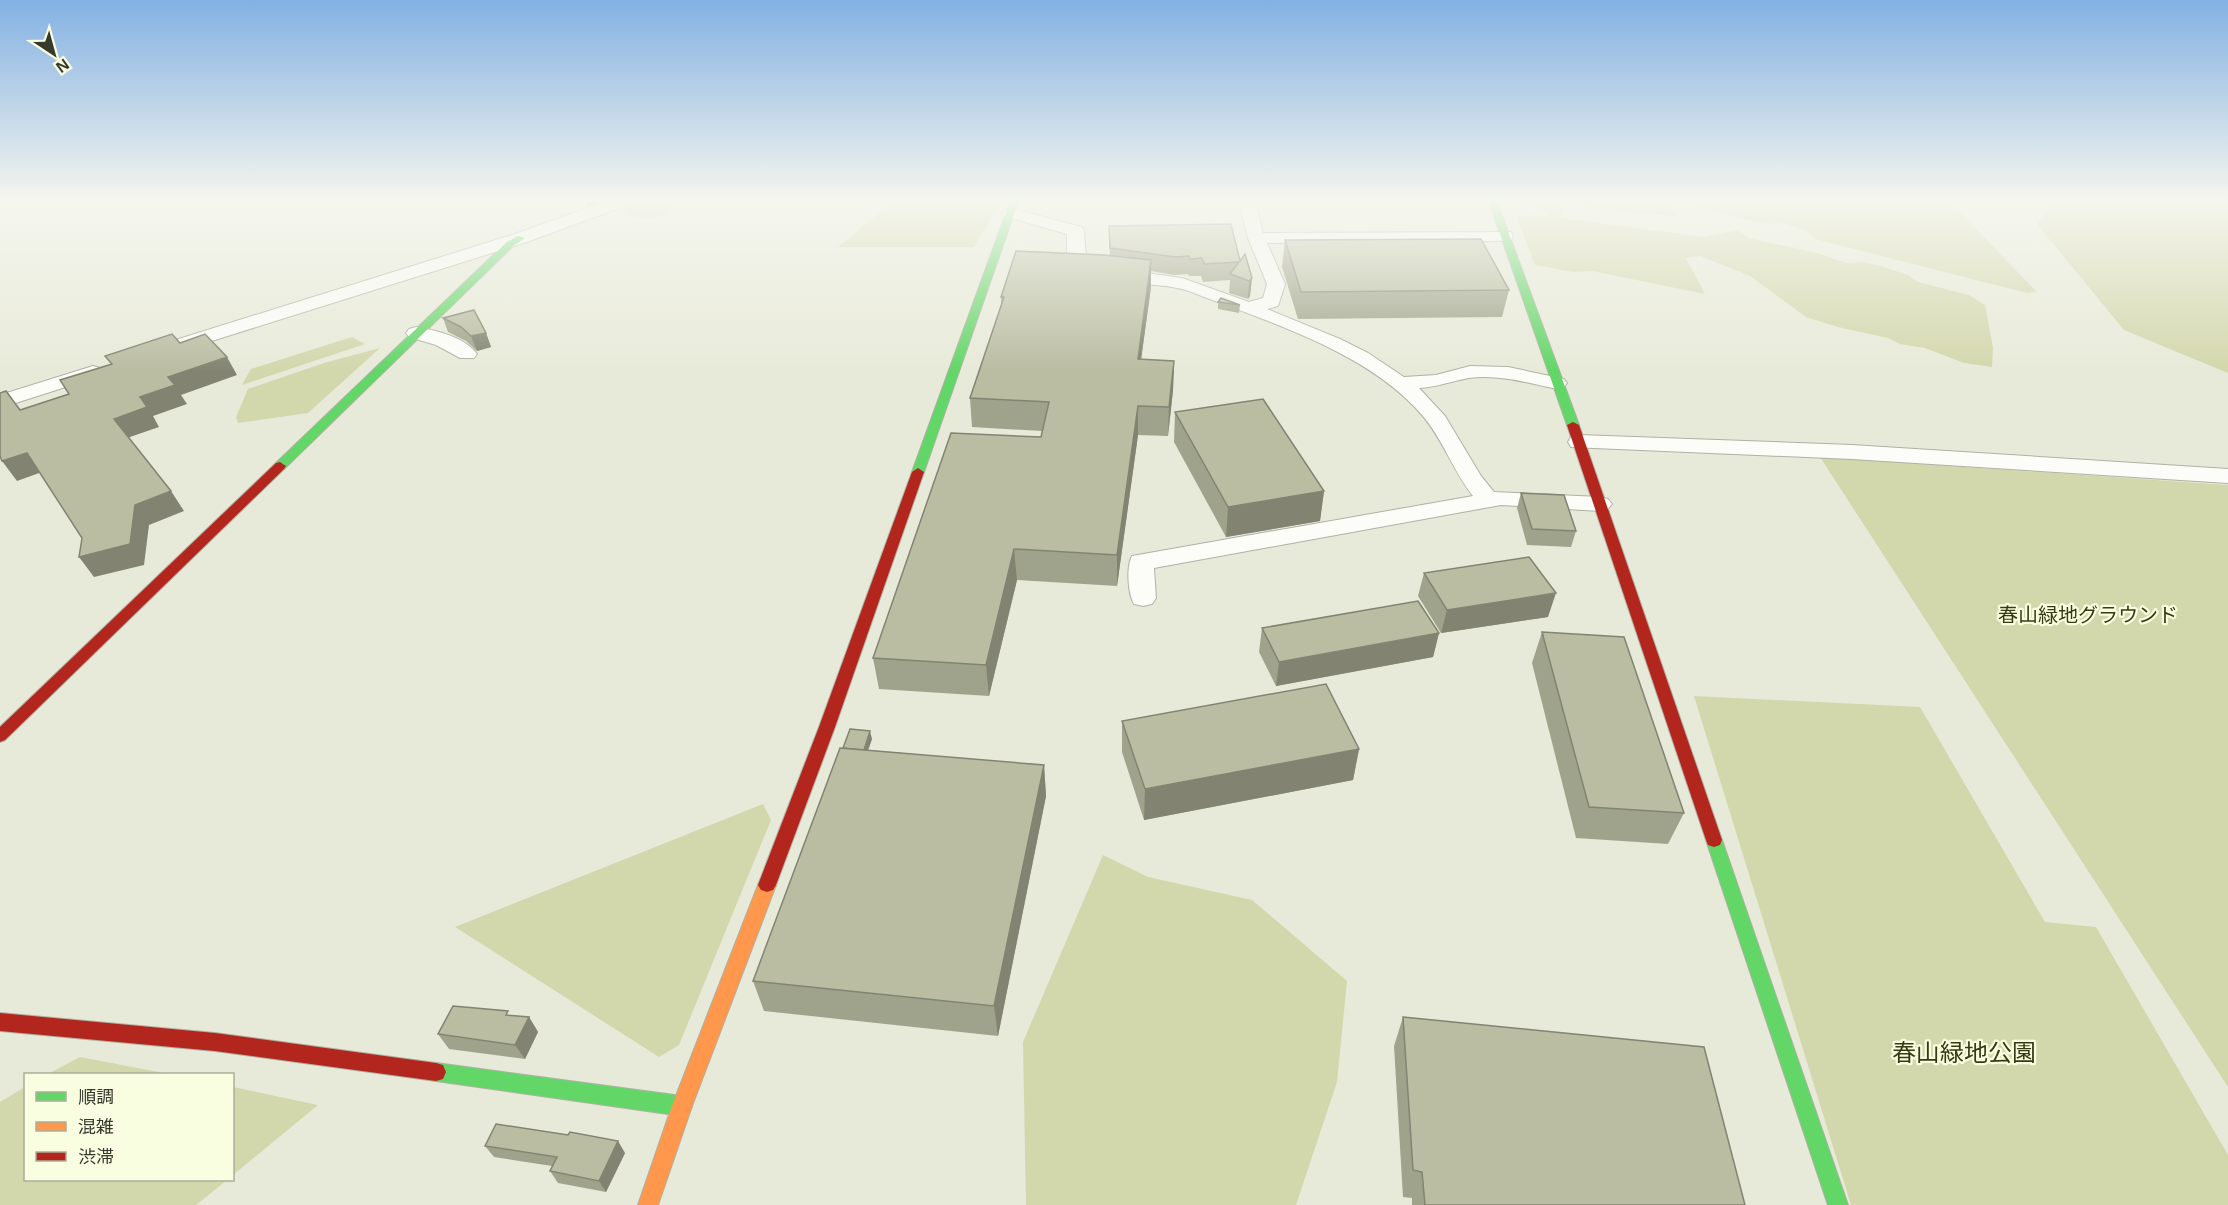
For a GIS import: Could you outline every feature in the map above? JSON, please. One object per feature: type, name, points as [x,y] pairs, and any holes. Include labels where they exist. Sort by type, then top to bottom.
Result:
[{"type":"street","points":[[159,351],[456,258]]},
{"type":"street","points":[[0,736],[495,258]]},
{"type":"street","points":[[648,1205],[682,1106],[827,727],[994,258]]},
{"type":"street","points":[[1077,258],[1082,266],[1100,273],[1178,282],[1309,332],[1353,353],[1399,383],[1428,409],[1449,440],[1464,470],[1489,500]]},
{"type":"street","points":[[1246,308],[1271,302],[1276,284],[1265,258]]},
{"type":"street","points":[[1513,258],[1579,442],[1838,1205]]},
{"type":"street","points":[[416,333],[428,335],[456,346],[466,354]]},
{"type":"street","points":[[0,402],[113,366]]},
{"type":"street","points":[[1399,383],[1436,381],[1470,372],[1508,373],[1557,383]]},
{"type":"street","points":[[1579,442],[1852,452],[2228,476]]},
{"type":"street","points":[[1143,598],[1141,562],[1501,498],[1600,504]]},
{"type":"street","points":[[0,1022],[215,1042],[682,1106]]},
{"type":"green space","points":[[1532,258],[1686,258],[1705,294],[1592,271],[1573,272],[1535,265]]},
{"type":"green space","points":[[1706,258],[1832,258],[1845,263],[1860,262],[1908,275],[1918,282],[1969,295],[1985,305],[1993,348],[1992,367],[1964,363],[1925,348],[1900,344],[1888,338],[1806,317],[1750,276]]},
{"type":"green space","points":[[1891,258],[2004,258],[2037,292],[2027,293]]},
{"type":"green space","points":[[2065,258],[2228,258],[2228,373],[2124,330]]},
{"type":"green space","points":[[352,337],[365,344],[242,385],[251,369]]},
{"type":"green space","points":[[380,348],[308,413],[238,423],[236,417],[248,389],[324,363]]},
{"type":"green space","name":"春山緑地グラウンド","points":[[1820,457],[2228,485],[2228,1087]]},
{"type":"green space","name":"春山緑地公園","points":[[1694,696],[1920,707],[2045,922],[2096,927],[2228,1155],[2228,1205],[1851,1205]]},
{"type":"green space","points":[[763,804],[771,820],[679,1045],[659,1057],[455,927]]},
{"type":"green space","points":[[1103,855],[1148,877],[1252,900],[1347,981],[1337,1082],[1296,1205],[1026,1205],[1023,1042]]},
{"type":"green space","points":[[80,1057],[164,1073],[50,1073]]},
{"type":"green space","points":[[234,1087],[318,1105],[234,1174]]},
{"type":"green space","points":[[24,1088],[24,1181],[226,1181],[196,1205],[0,1205],[0,1102]]},
{"type":"building","points":[[1014,258],[1151,260],[1138,359],[1174,361],[1169,407],[1138,406],[1117,555],[1014,549],[986,665],[873,658],[951,433],[1041,437],[1049,402],[970,398],[1004,297],[1001,297]]},
{"type":"building","points":[[1202,258],[1239,258],[1240,261],[1246,258],[1252,278],[1249,281],[1230,274],[1239,262],[1204,264]]},
{"type":"building","points":[[1291,258],[1492,258],[1509,290],[1301,292]]},
{"type":"building","points":[[1221,298],[1240,305],[1218,302]]},
{"type":"building","points":[[474,310],[486,333],[471,336],[461,327],[443,318]]},
{"type":"building","points":[[172,334],[180,343],[205,334],[227,357],[168,377],[175,385],[140,397],[147,407],[114,419],[171,491],[135,505],[130,544],[79,557],[82,538],[27,453],[2,461],[0,456],[0,393],[6,391],[20,410],[69,394],[60,380],[112,364],[105,356]]},
{"type":"building","points":[[1263,399],[1324,491],[1228,507],[1175,412]]},
{"type":"building","points":[[1521,493],[1564,495],[1576,531],[1532,529]]},
{"type":"building","points":[[1529,557],[1556,593],[1447,610],[1424,573]]},
{"type":"building","points":[[1418,601],[1439,633],[1279,662],[1262,628]]},
{"type":"building","points":[[1542,632],[1624,637],[1684,813],[1589,807]]},
{"type":"building","points":[[1326,684],[1359,749],[1145,789],[1122,721]]},
{"type":"building","points":[[850,729],[870,731],[864,750],[843,748]]},
{"type":"building","points":[[840,748],[1044,765],[994,1006],[753,981]]},
{"type":"building","points":[[453,1006],[508,1011],[506,1015],[529,1017],[515,1045],[438,1034]]},
{"type":"building","points":[[1403,1017],[1704,1047],[1745,1205],[1425,1205],[1422,1172],[1413,1170]]},
{"type":"building","points":[[496,1124],[568,1135],[570,1132],[618,1141],[599,1181],[550,1171],[557,1157],[485,1146]]},
{"type":"traffic: fast","points":[[280,466],[495,258]]},
{"type":"traffic: fast","points":[[918,472],[994,258]]},
{"type":"traffic: fast","points":[[1513,258],[1573,425]]},
{"type":"traffic: fast","points":[[1714,840],[1838,1205]]},
{"type":"traffic: fast","points":[[436,1072],[682,1106]]},
{"type":"traffic: slow","points":[[648,1205],[682,1106],[767,885]]},
{"type":"traffic: jam","points":[[1573,425],[1714,840]]},
{"type":"traffic: jam","points":[[0,736],[280,466]]},
{"type":"traffic: jam","points":[[767,885],[827,727],[918,472]]},
{"type":"traffic: jam","points":[[0,1022],[215,1042],[436,1072]]}]
